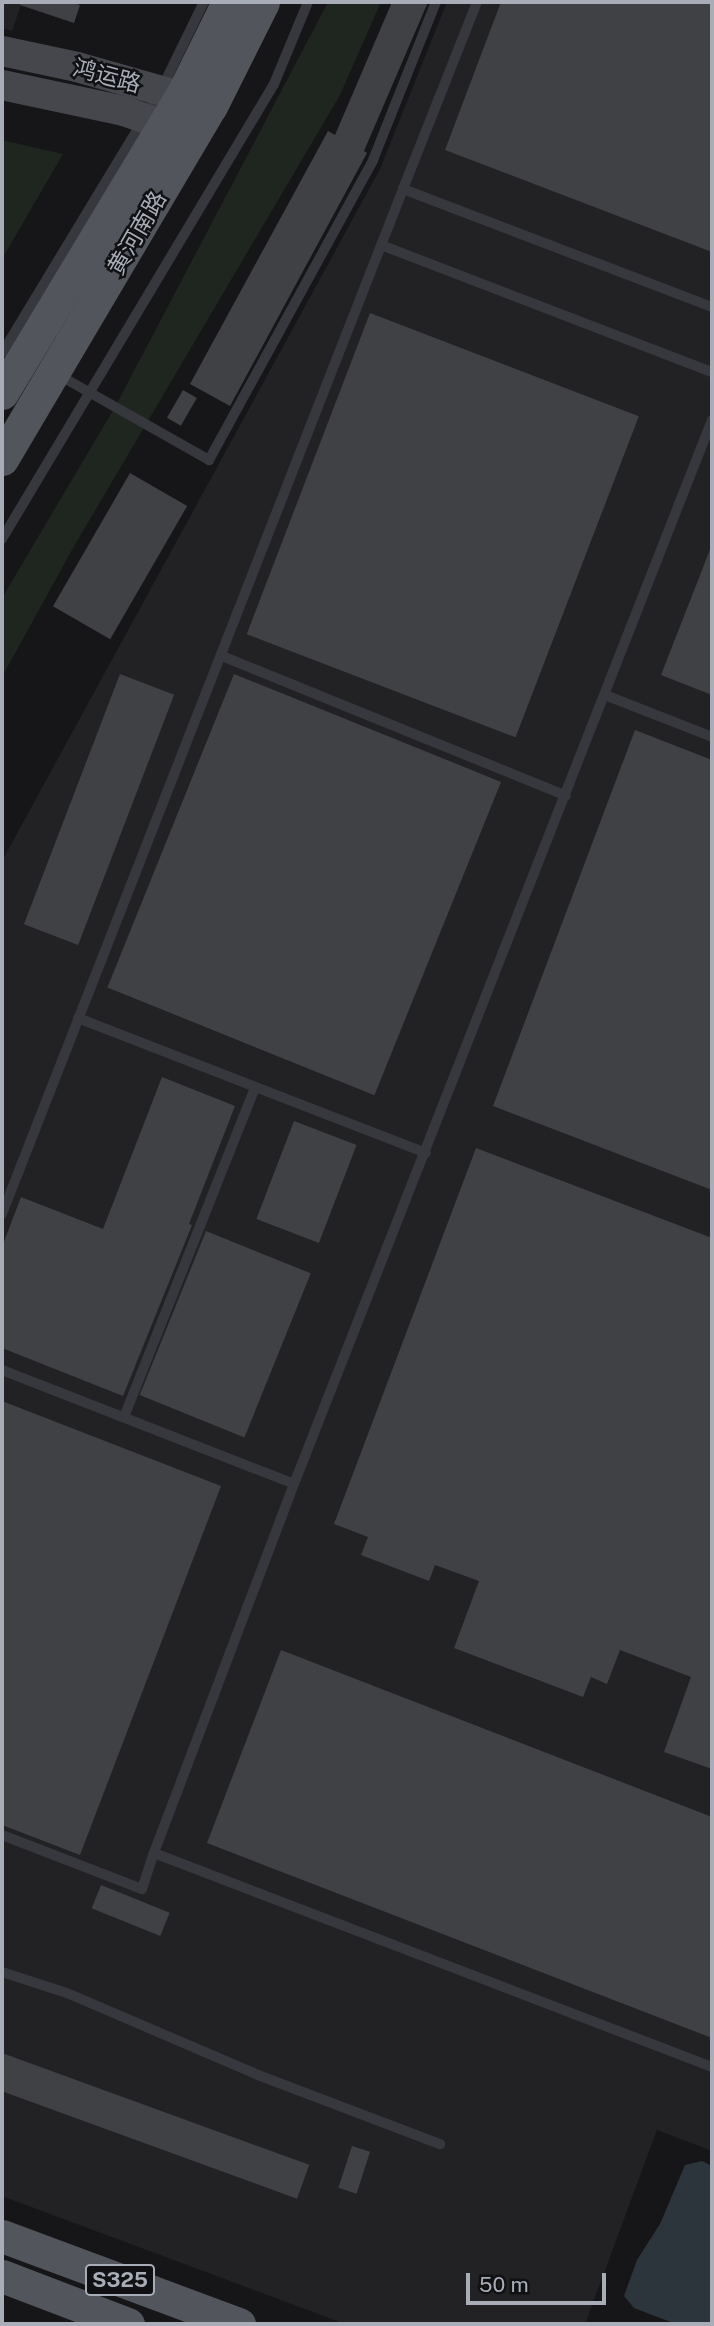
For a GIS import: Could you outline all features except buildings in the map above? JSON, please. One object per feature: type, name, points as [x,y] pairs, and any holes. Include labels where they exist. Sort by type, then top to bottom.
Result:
[{"type":"main road","name":"黄河南路","points":[[2,459],[193,135],[185,97],[228,2]]},
{"type":"main road","name":"黄河南路","points":[[2,393],[153,120],[185,97],[263,2]]},
{"type":"main road","name":"S325","points":[[2,2236],[239,2324]]},
{"type":"main road","name":"S325","points":[[2,2276],[128,2324]]},
{"type":"street","name":"鸿运路","points":[[2,51],[185,97]]},
{"type":"street","name":"鸿运路","points":[[2,85],[153,120],[193,135]]},
{"type":"lane","points":[[185,97],[204,2]]},
{"type":"lane","points":[[2,539],[274,84],[308,2]]},
{"type":"lane","points":[[54,372],[209,460],[373,160],[436,2]]},
{"type":"lane","points":[[2,1214],[7,1183],[78,1018],[477,2]]},
{"type":"lane","points":[[2,353],[153,120]]},
{"type":"lane","points":[[403,189],[712,307]]},
{"type":"lane","points":[[381,245],[712,372]]},
{"type":"lane","points":[[2,1835],[142,1889],[294,1484],[712,420]]},
{"type":"lane","points":[[222,656],[566,796]]},
{"type":"lane","points":[[605,695],[712,737]]},
{"type":"lane","points":[[78,1018],[426,1153]]},
{"type":"lane","points":[[124,1417],[255,1088]]},
{"type":"lane","points":[[2,1370],[294,1484]]},
{"type":"lane","points":[[155,1853],[712,2067]]},
{"type":"lane","points":[[2,1972],[67,1993],[258,2075],[440,2144]]},
{"type":"shaded area","points":[[2,2],[22,2],[12,31],[2,28]]},
{"type":"shaded area","points":[[328,2],[381,2],[340,95],[73,548],[2,677],[2,598],[115,407]]},
{"type":"shaded area","points":[[447,2],[712,2],[712,2151],[657,2130],[585,2324],[345,2324],[2,2196],[2,861],[380,169]]},
{"type":"shaded area","points":[[2,140],[63,154],[2,259]]},
{"type":"shaded area","points":[[702,2161],[712,2166],[712,2324],[676,2324],[634,2308],[624,2296],[637,2260],[660,2224],[685,2165]]}]
